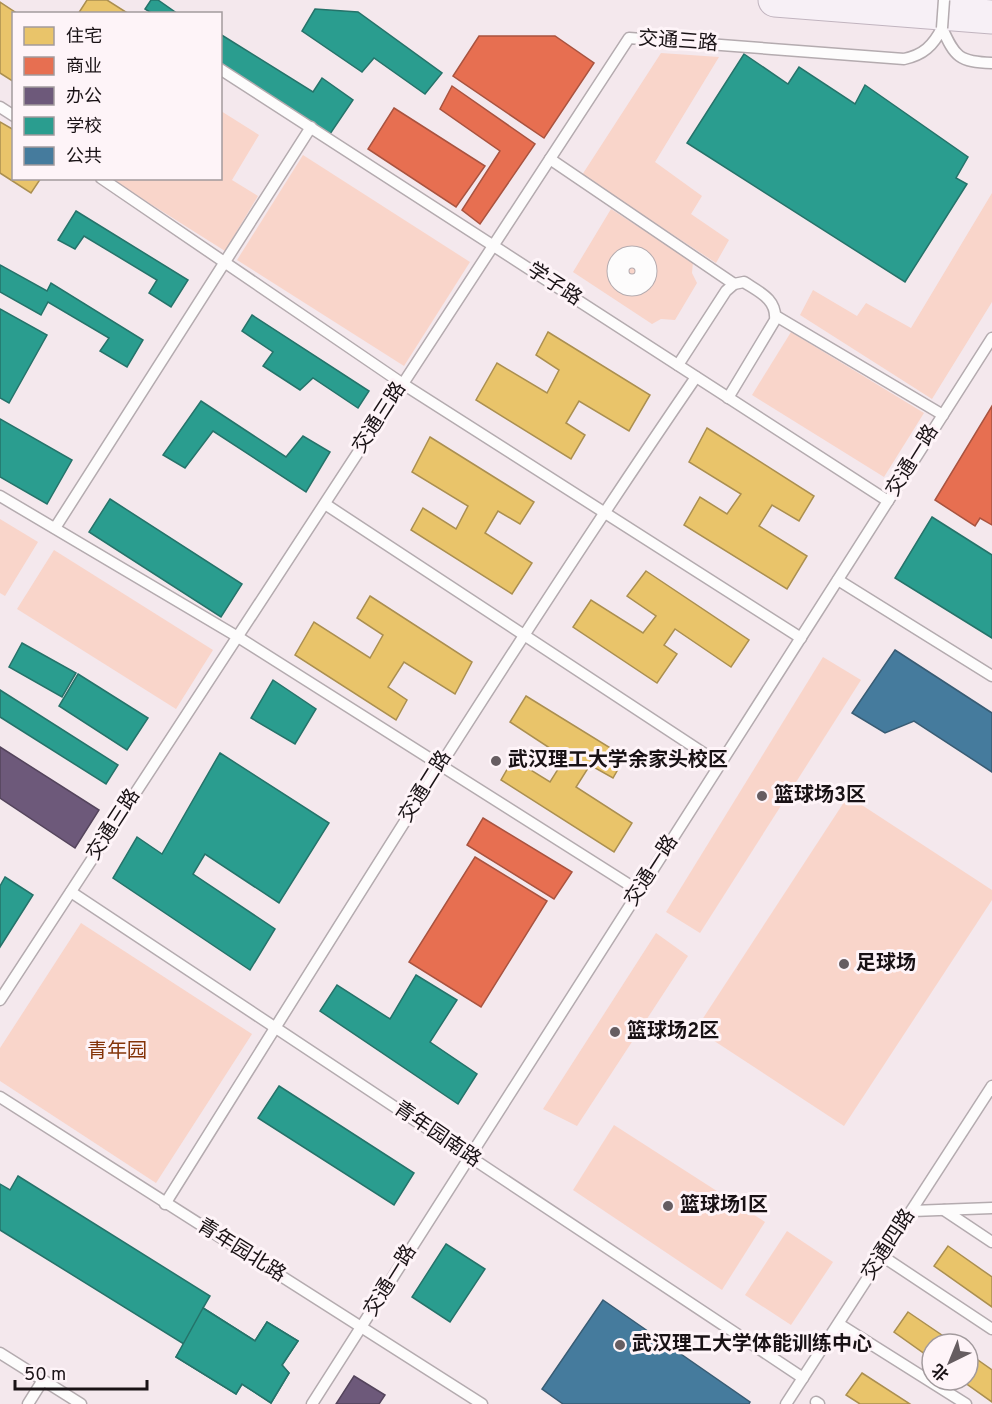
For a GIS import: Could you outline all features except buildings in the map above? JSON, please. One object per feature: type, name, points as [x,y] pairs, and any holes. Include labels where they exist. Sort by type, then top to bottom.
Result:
[{"type":"main road","points":[[775,0],[992,16]]},
{"type":"lane","points":[[944,0],[942,28],[949,45],[958,57],[973,63],[992,63]]},
{"type":"lane","name":"交通三路","points":[[0,1000],[629,38],[904,59],[918,56],[936,40],[942,28]]},
{"type":"lane","name":"学子路","points":[[222,70],[888,501]]},
{"type":"lane","points":[[55,528],[311,127]]},
{"type":"lane","points":[[550,159],[734,284]]},
{"type":"lane","points":[[103,180],[223,264],[403,384],[801,638]]},
{"type":"lane","points":[[678,365],[726,291],[734,284],[744,282],[771,300],[776,316],[943,415]]},
{"type":"lane","points":[[728,398],[776,316]]},
{"type":"lane","name":"交通一路","points":[[312,1404],[992,338]]},
{"type":"lane","name":"交通二路","points":[[165,1204],[439,766],[604,512],[696,377]]},
{"type":"lane","points":[[0,496],[238,637],[639,891]]},
{"type":"lane","points":[[325,504],[720,764]]},
{"type":"lane","points":[[838,580],[992,676]]},
{"type":"lane","name":"青年园南路","points":[[71,892],[804,1377]]},
{"type":"lane","name":"交通四路","points":[[786,1404],[992,1086]]},
{"type":"lane","name":"青年园北路","points":[[0,1097],[482,1404]]},
{"type":"lane","points":[[912,1210],[992,1208]]},
{"type":"lane","points":[[944,1210],[992,1242]]},
{"type":"lane","points":[[882,1256],[992,1329]]},
{"type":"lane","points":[[838,1324],[966,1404]]},
{"type":"lane","points":[[0,1353],[81,1404]]},
{"type":"lane","points":[[28,1404],[43,1380]]},
{"type":"green space","points":[[661,53],[719,57],[655,162],[702,196],[691,214],[729,240],[716,263],[582,175]]},
{"type":"green space","points":[[222,112],[259,135],[232,180],[258,196],[225,251],[113,180],[222,180]]},
{"type":"green space","points":[[303,155],[470,262],[404,366],[237,260]]},
{"type":"green space","points":[[992,193],[992,302],[932,399],[800,315],[813,290],[857,316],[866,303],[911,328]]},
{"type":"green space","points":[[611,209],[693,262],[692,273],[697,283],[675,320],[661,319],[652,324],[573,272]]},
{"type":"green space","points":[[791,332],[924,413],[884,477],[752,395]]},
{"type":"green space","points":[[0,519],[38,542],[5,596],[0,593]]},
{"type":"green space","points":[[54,550],[213,650],[176,709],[17,609]]},
{"type":"green space","name":"篮球场3区","points":[[823,657],[861,680],[700,933],[666,912]]},
{"type":"green space","name":"足球场","points":[[848,796],[992,890],[992,900],[844,1126],[696,1029]]},
{"type":"green space","name":"青年园","points":[[81,923],[252,1034],[156,1183],[0,1081],[0,1048]]},
{"type":"green space","name":"篮球场2区","points":[[656,933],[688,956],[577,1126],[543,1109]]},
{"type":"green space","name":"篮球场1区","points":[[614,1125],[765,1222],[722,1290],[573,1190]]},
{"type":"green space","points":[[787,1231],[833,1262],[791,1325],[745,1295]]},
{"type":"place","name":"武汉理工大学余家头校区","points":[[496,761]]},
{"type":"place","name":"篮球场3区","points":[[762,796]]},
{"type":"place","name":"足球场","points":[[844,964]]},
{"type":"place","name":"篮球场2区","points":[[615,1032]]},
{"type":"place","name":"篮球场1区","points":[[668,1206]]},
{"type":"place","name":"武汉理工大学体能训练中心","points":[[620,1345]]}]
